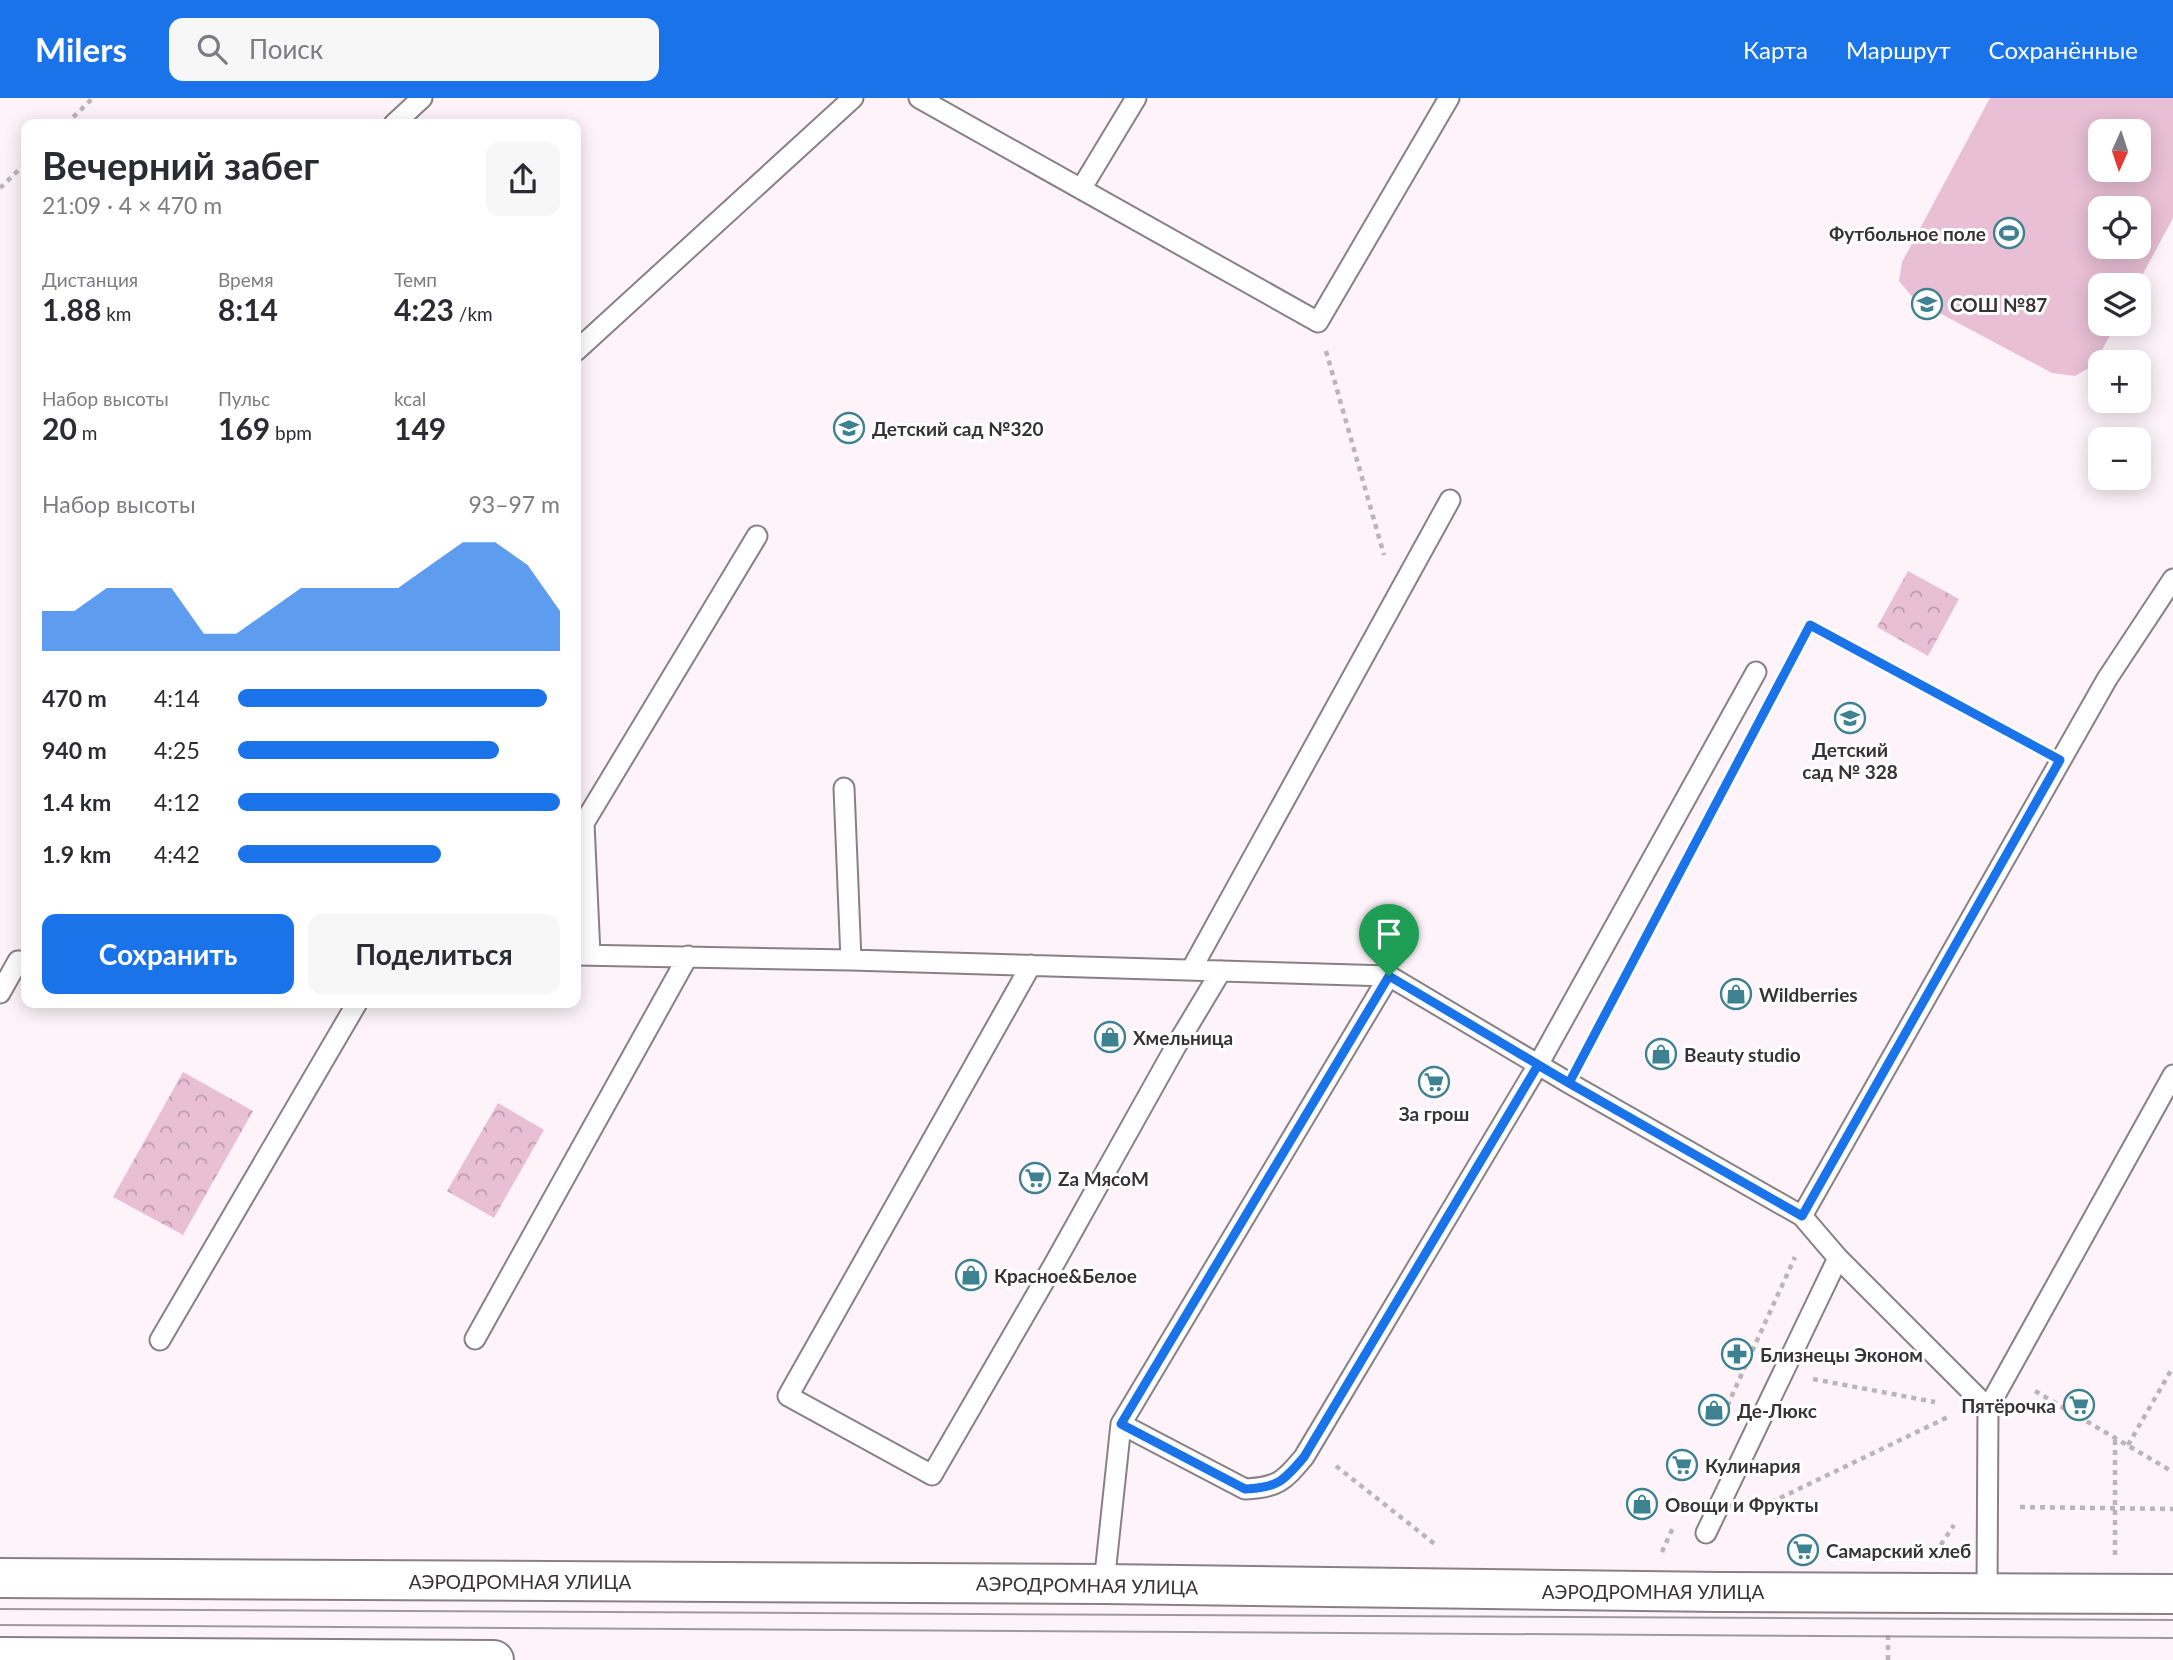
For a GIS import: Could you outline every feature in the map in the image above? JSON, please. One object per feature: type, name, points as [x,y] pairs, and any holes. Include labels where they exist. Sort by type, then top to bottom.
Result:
[{"type":"main road","name":"АЭРОДРОМНАЯ УЛИЦА","points":[[0,1578],[1104,1584],[2173,1594]]},
{"type":"main road","points":[[0,1657],[494,1660]]},
{"type":"lane","points":[[399,119],[422,98]]},
{"type":"lane","points":[[581,346],[853,98]]},
{"type":"lane","points":[[919,98],[1318,323],[1450,98]]},
{"type":"lane","points":[[1081,189],[1136,98]]},
{"type":"lane","points":[[1191,970],[1450,500]]},
{"type":"lane","points":[[757,536],[584,823],[583,955],[1389,976],[1802,1216],[1838,1258],[1988,1408]]},
{"type":"lane","points":[[1802,1216],[2107,679],[2173,579]]},
{"type":"lane","points":[[1121,1424],[1245,1489],[1267,1489],[1288,1477],[1310,1447],[1538,1065],[1756,672]]},
{"type":"lane","points":[[844,788],[851,960]]},
{"type":"lane","points":[[475,1339],[688,956]]},
{"type":"lane","points":[[0,993],[18,958]]},
{"type":"lane","points":[[1031,965],[788,1396],[932,1475],[1221,971]]},
{"type":"lane","points":[[1104,1584],[1121,1424],[1389,976]]},
{"type":"lane","points":[[160,1340],[354,1008]]},
{"type":"lane","points":[[1987,1593],[1988,1408],[2173,1074]]},
{"type":"lane","points":[[1706,1533],[1838,1258]]},
{"type":"path","points":[[71,119],[93,98]]},
{"type":"path","points":[[0,188],[21,168]]},
{"type":"path","points":[[1318,323],[1396,596]]},
{"type":"path","points":[[1784,675],[1810,625],[2060,760]]},
{"type":"path","points":[[1718,1427],[1797,1253]]},
{"type":"path","points":[[1745,1366],[1940,1403]]},
{"type":"path","points":[[2128,1445],[2173,1367]]},
{"type":"path","points":[[2007,1375],[2173,1472]]},
{"type":"path","points":[[1706,1533],[1954,1414]]},
{"type":"path","points":[[2115,1437],[2115,1593]]},
{"type":"path","points":[[1310,1447],[1441,1549]]},
{"type":"path","points":[[1657,1562],[1679,1513]]},
{"type":"green space","name":"Футбольное поле","points":[[1990,98],[2173,98],[2173,218],[2151,259],[2151,196],[2088,196],[2088,259],[2151,259],[2143,273],[2088,273],[2088,336],[2110,336],[2102,350],[2088,350],[2088,368],[2075,376],[2052,373],[1915,300],[1899,281],[1902,262]]},
{"type":"green space","points":[[1908,571],[1959,599],[1928,656],[1877,627]]},
{"type":"green space","points":[[183,1072],[253,1111],[183,1235],[113,1197]]},
{"type":"green space","points":[[498,1103],[544,1130],[494,1218],[447,1191]]},
{"type":"tram line","points":[[0,1609],[2173,1620]]},
{"type":"tram line","points":[[0,1625],[2173,1638]]},
{"type":"place","name":"Футбольное поле","points":[[2009,233]]},
{"type":"place","name":"СОШ №87","points":[[1927,304]]},
{"type":"place","name":"Детский сад №320","points":[[849,428]]},
{"type":"place","name":"Детский сад № 328","points":[[1850,718]]},
{"type":"place","name":"Wildberries","points":[[1736,994]]},
{"type":"place","name":"Хмельница","points":[[1110,1037]]},
{"type":"place","name":"Beauty studio","points":[[1661,1054]]},
{"type":"place","name":"За грош","points":[[1434,1082]]},
{"type":"place","name":"Za МясоМ","points":[[1035,1178]]},
{"type":"place","name":"Красное&Белое","points":[[971,1275]]},
{"type":"place","name":"Близнецы Эконом","points":[[1737,1354]]},
{"type":"place","name":"Пятёрочка","points":[[2079,1405]]},
{"type":"place","name":"Де-Люкс","points":[[1714,1410]]},
{"type":"place","name":"Кулинария","points":[[1682,1465]]},
{"type":"place","name":"Овощи и Фрукты","points":[[1642,1504]]},
{"type":"place","name":"Самарский хлеб","points":[[1803,1550]]},
{"type":"route","points":[[1389,976],[1121,1424],[1245,1489],[1267,1489],[1288,1477],[1304,1457],[1538,1065],[1569,1083],[1802,1216],[2060,760],[1810,625],[1569,1083],[1389,976]]}]
